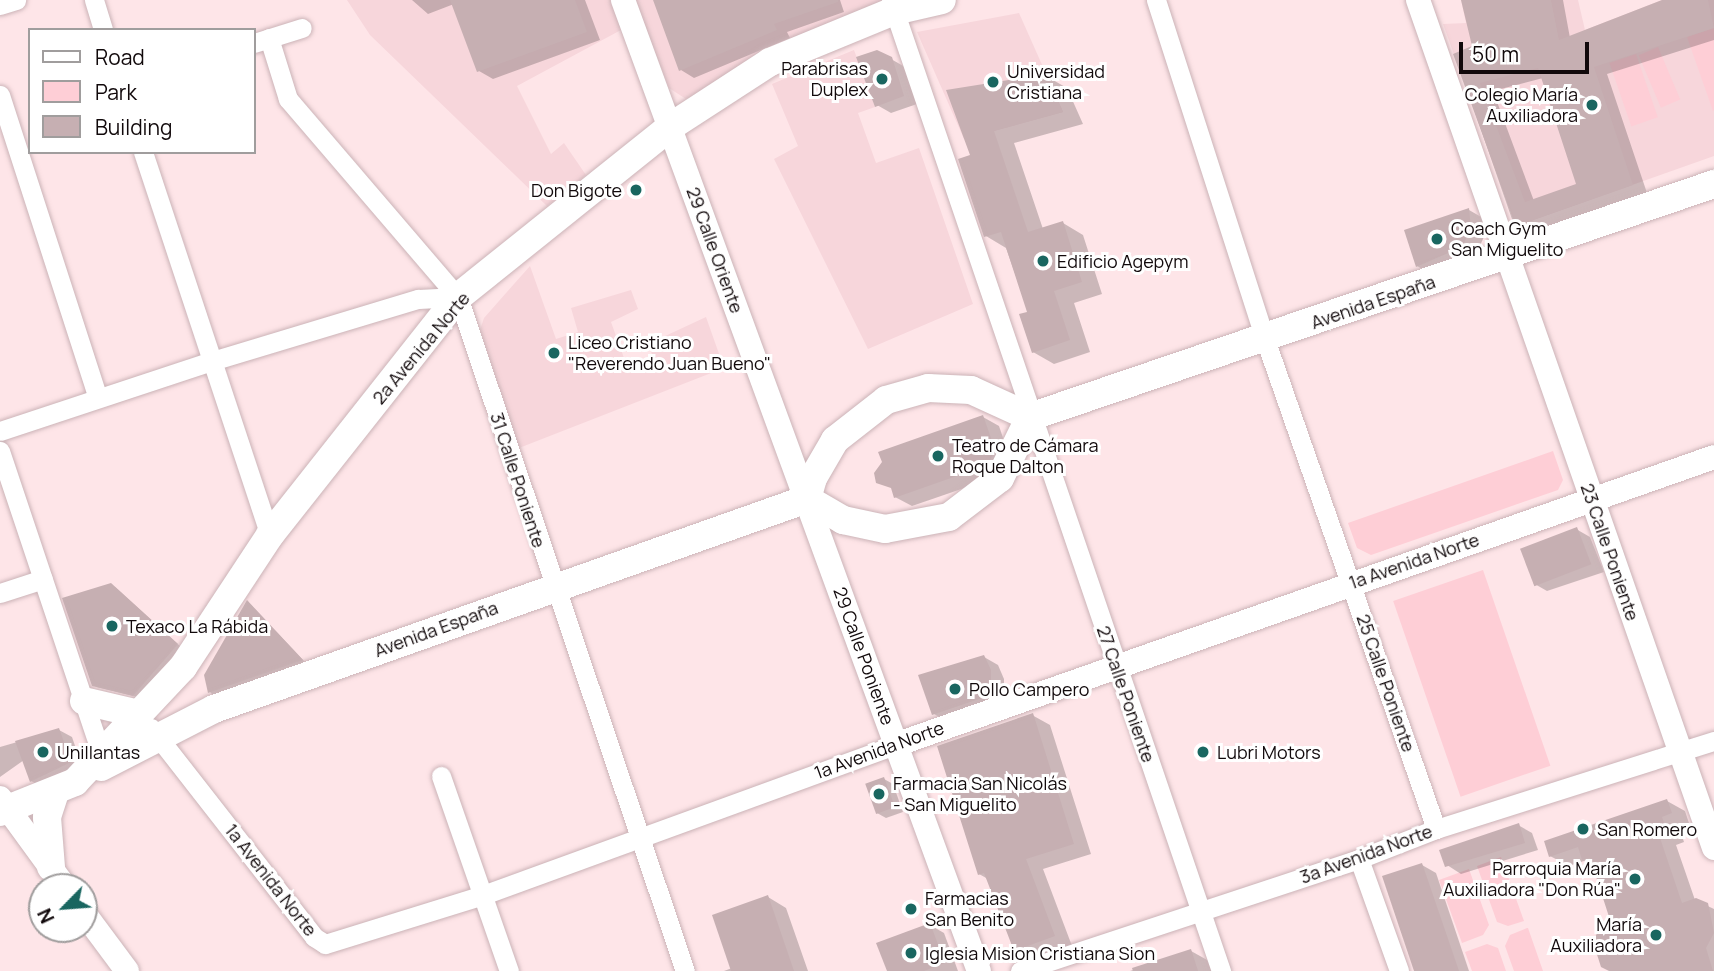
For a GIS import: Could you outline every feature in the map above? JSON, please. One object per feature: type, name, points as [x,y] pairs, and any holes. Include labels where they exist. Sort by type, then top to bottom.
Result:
[{"type":"main road","name":"2a Avenida Norte","points":[[103,760],[139,714],[183,667],[270,535],[458,297],[670,127],[770,62],[892,5],[942,0]]},
{"type":"main road","name":"Avenida España","points":[[1030,417],[1714,184]]},
{"type":"main road","points":[[928,388],[971,390],[1030,417],[1000,478],[949,517],[885,529],[843,520],[807,499],[813,478],[835,440],[886,400],[928,388]]},
{"type":"main road","name":"Avenida España","points":[[65,787],[103,760],[214,709],[807,499]]},
{"type":"main road","points":[[183,667],[188,696],[214,709]]},
{"type":"main road","points":[[83,701],[139,714]]},
{"type":"main road","points":[[3,807],[65,787]]},
{"type":"main road","points":[[57,873],[47,828],[65,787]]},
{"type":"street","points":[[0,5],[16,0]]},
{"type":"street","points":[[93,0],[102,28]]},
{"type":"street","name":"29 Calle Oriente","points":[[623,0],[807,499]]},
{"type":"street","name":"25 Calle Poniente","points":[[1156,0],[1265,339],[1436,829]]},
{"type":"street","name":"23 Calle Poniente","points":[[1418,0],[1505,256],[1714,848]]},
{"type":"street","name":"27 Calle Poniente","points":[[892,5],[1030,417],[1221,971]]},
{"type":"street","points":[[261,40],[302,28]]},
{"type":"street","name":"31 Calle Poniente","points":[[261,40],[288,99],[458,297],[553,587],[685,971]]},
{"type":"street","points":[[0,95],[98,398]]},
{"type":"street","points":[[144,154],[270,535]]},
{"type":"street","points":[[0,431],[212,361],[418,299],[458,297]]},
{"type":"street","points":[[0,451],[103,760]]},
{"type":"street","name":"1a Avenida Norte","points":[[139,714],[314,937],[325,944],[483,895],[895,744],[1714,457]]},
{"type":"street","name":"29 Calle Poniente","points":[[807,499],[979,971]]},
{"type":"street","points":[[0,593],[43,579]]},
{"type":"street","name":"3a Avenida Norte","points":[[1020,971],[1359,859],[1436,829],[1714,741]]},
{"type":"street","points":[[441,776],[509,971]]},
{"type":"street","points":[[3,807],[55,873]]},
{"type":"street","points":[[1359,859],[1399,971]]},
{"type":"street","points":[[98,932],[127,971]]},
{"type":"shaded area","points":[[347,0],[610,0],[621,30],[517,86],[551,154],[564,143],[586,175],[547,206],[370,35]]},
{"type":"shaded area","points":[[635,0],[881,0],[884,6],[686,99],[669,88]]},
{"type":"shaded area","name":"Colegio María Auxiliadora","points":[[1461,0],[1578,0],[1585,30],[1662,0],[1714,0],[1714,156],[1516,226],[1443,24],[1466,23]]},
{"type":"shaded area","name":"Universidad Cristiana","points":[[1019,13],[1063,112],[964,139],[917,32]]},
{"type":"shaded area","points":[[854,50],[875,107],[858,113],[876,163],[919,148],[973,304],[868,349],[774,159],[798,146],[772,84]]},
{"type":"shaded area","name":"Liceo Cristiano \"Reverendo Juan Bueno\"","points":[[530,266],[556,339],[578,332],[571,308],[631,290],[638,309],[611,322],[629,372],[655,362],[648,344],[706,317],[724,368],[519,448],[480,330],[484,318]]},
{"type":"green space","points":[[1714,28],[1714,110],[1713,111],[1687,37]]},
{"type":"green space","points":[[1658,47],[1680,99],[1661,108],[1639,55]]},
{"type":"green space","points":[[1636,54],[1658,117],[1631,126],[1610,63]]},
{"type":"green space","points":[[1553,451],[1563,480],[1558,490],[1371,555],[1357,548],[1348,523]]},
{"type":"green space","points":[[1483,570],[1550,766],[1461,797],[1393,601]]},
{"type":"green space","points":[[1501,857],[1524,921],[1508,926],[1497,922],[1477,866]]},
{"type":"green space","points":[[1469,869],[1489,925],[1483,935],[1462,943],[1439,880]]},
{"type":"green space","points":[[1528,928],[1543,971],[1514,971],[1505,946],[1510,935]]},
{"type":"green space","points":[[1487,944],[1498,948],[1506,971],[1472,971],[1465,952]]},
{"type":"building","points":[[450,0],[575,0],[587,32],[477,72]]},
{"type":"building","points":[[653,0],[838,2],[774,24],[777,30],[679,71]]},
{"type":"building","points":[[1461,0],[1551,0],[1559,40],[1662,0],[1708,0],[1714,28],[1594,67],[1633,185],[1516,226],[1453,54],[1472,46]],"holes":[[[1538,68],[1576,184],[1525,202],[1480,83]]]},
{"type":"building","name":"Parabrisas Duplex","points":[[877,50],[892,57],[904,96],[875,107],[856,57]]},
{"type":"building","points":[[1046,74],[1063,112],[994,131],[1028,232],[1063,221],[1082,282],[1054,291],[1070,340],[1032,353],[1019,314],[1027,312],[1001,232],[984,237],[958,159],[970,155],[946,90]]},
{"type":"building","name":"Coach Gym San Miguelito","points":[[1469,208],[1471,229],[1462,247],[1416,267],[1404,230]]},
{"type":"building","name":"Teatro de Cámara Roque Dalton","points":[[983,415],[995,450],[988,465],[894,498],[891,488],[876,483],[874,473],[882,462],[878,452]]},
{"type":"building","points":[[1577,527],[1591,564],[1534,586],[1520,549]]},
{"type":"building","name":"Texaco La Rábida","points":[[111,583],[178,644],[133,696],[92,686],[62,598]]},
{"type":"building","points":[[247,600],[303,660],[208,693],[204,675]]},
{"type":"building","name":"Pollo Campero","points":[[984,655],[991,670],[991,695],[932,715],[918,675]]},
{"type":"building","points":[[1033,713],[1074,844],[1026,859],[1055,936],[1014,951],[984,873],[978,875],[937,746]]},
{"type":"building","name":"Unillantas","points":[[59,728],[71,762],[30,782],[15,741]]},
{"type":"building","name":"Farmacia San Nicolás - San Miguelito","points":[[884,777],[895,807],[876,814],[865,784]]},
{"type":"building","name":"Parroquia María Auxiliadora \"Don Rúa\"","points":[[1667,799],[1672,813],[1662,817],[1667,832],[1659,835],[1682,903],[1696,898],[1708,903],[1714,933],[1706,948],[1713,971],[1609,971],[1601,967],[1593,942],[1598,931],[1612,926],[1590,858],[1582,860],[1578,847],[1549,857],[1544,841]]},
{"type":"building","points":[[1519,823],[1525,843],[1445,867],[1439,850]]},
{"type":"building","points":[[1422,863],[1459,971],[1414,971],[1382,876]]},
{"type":"building","points":[[768,895],[794,971],[731,971],[712,915]]},
{"type":"building","name":"Iglesia Mision Cristiana Sion","points":[[930,923],[945,963],[924,971],[887,971],[876,943]]},
{"type":"building","points":[[1191,949],[1198,971],[1133,971],[1132,968]]},
{"type":"place","name":"Parabrisas Duplex","points":[[882,79]]},
{"type":"place","name":"Universidad Cristiana","points":[[993,82]]},
{"type":"place","name":"Colegio María Auxiliadora","points":[[1592,105]]},
{"type":"place","name":"Don Bigote","points":[[636,190]]},
{"type":"place","name":"Coach Gym San Miguelito","points":[[1437,239]]},
{"type":"place","name":"Edificio Agepym","points":[[1043,261]]},
{"type":"place","name":"Liceo Cristiano \"Reverendo Juan Bueno\"","points":[[554,353]]},
{"type":"place","name":"Teatro de Cámara Roque Dalton","points":[[938,456]]},
{"type":"place","name":"Texaco La Rábida","points":[[112,626]]},
{"type":"place","name":"Pollo Campero","points":[[955,689]]},
{"type":"place","name":"Unillantas","points":[[43,752]]},
{"type":"place","name":"Lubri Motors","points":[[1203,752]]},
{"type":"place","name":"Farmacia San Nicolás - San Miguelito","points":[[879,794]]},
{"type":"place","name":"San Romero","points":[[1583,829]]},
{"type":"place","name":"Parroquia María Auxiliadora \"Don Rúa\"","points":[[1635,879]]},
{"type":"place","name":"Farmacias San Benito","points":[[911,909]]},
{"type":"place","name":"María Auxiliadora","points":[[1656,935]]},
{"type":"place","name":"Iglesia Mision Cristiana Sion","points":[[911,953]]}]
